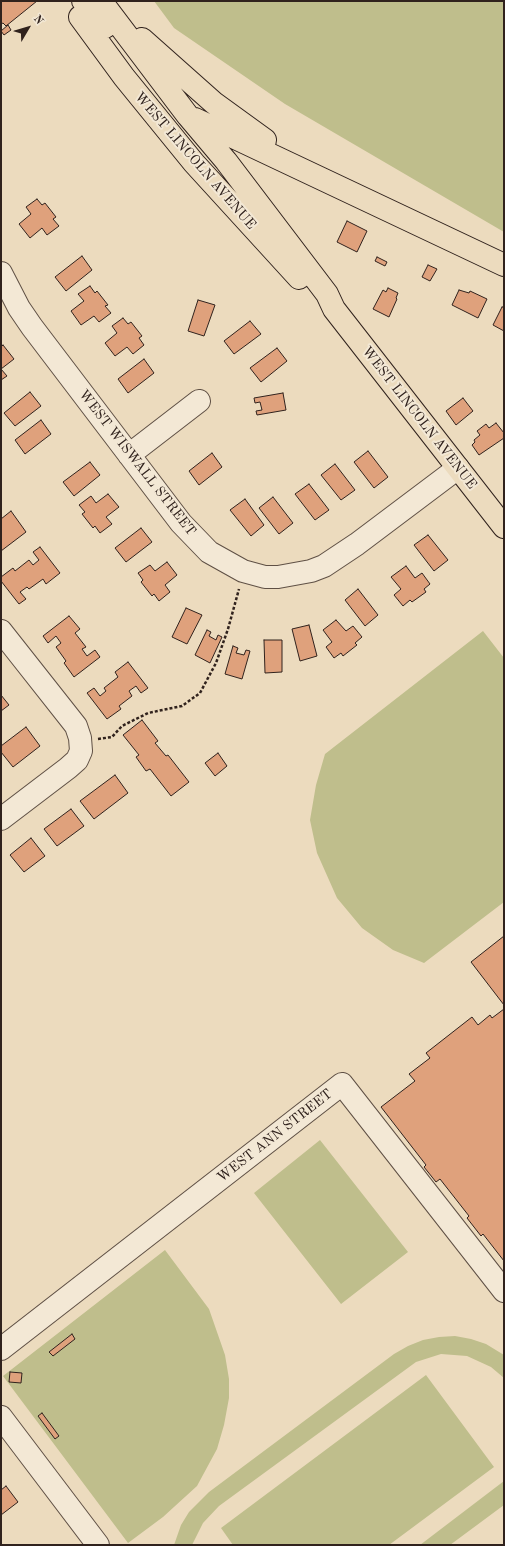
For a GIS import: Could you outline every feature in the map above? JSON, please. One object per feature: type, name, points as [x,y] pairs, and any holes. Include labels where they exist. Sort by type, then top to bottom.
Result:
[{"type":"main road","name":"WEST LINCOLN AVENUE","points":[[69,1],[124,78],[194,163],[319,299],[334,309]]},
{"type":"main road","points":[[82,1],[160,97],[172,108],[504,265]]},
{"type":"main road","name":"WEST LINCOLN AVENUE","points":[[101,1],[188,116],[226,161],[327,294],[334,309],[504,527]]},
{"type":"main road","points":[[106,1],[162,57],[238,122],[301,164],[359,196]]},
{"type":"main road","points":[[226,161],[227,152],[237,145],[243,145],[262,151]]},
{"type":"street","name":"WEST WISWALL STREET","points":[[1,273],[26,318],[192,536],[209,552],[243,571],[265,577],[278,577],[311,571],[324,566],[357,544],[458,468]]},
{"type":"street","points":[[129,455],[199,401]]},
{"type":"street","points":[[1,631],[76,726],[80,744],[77,760],[1,819]]},
{"type":"street","name":"WEST ANN STREET","points":[[1,1349],[342,1084],[504,1291]]},
{"type":"street","points":[[1,1417],[98,1545]]},
{"type":"path","points":[[80,744],[89,740],[112,737],[122,726],[148,713],[182,706],[200,693],[216,663],[228,629],[243,571]]},
{"type":"shaded area","points":[[154,1],[504,1],[504,232],[285,104],[174,28]]},
{"type":"shaded area","points":[[483,631],[504,658],[504,902],[424,963],[393,950],[362,928],[337,898],[317,853],[310,820],[316,785],[325,754]]},
{"type":"shaded area","points":[[320,1140],[408,1252],[341,1304],[254,1193]]},
{"type":"shaded area","points":[[165,1250],[209,1309],[225,1355],[229,1379],[229,1398],[224,1425],[217,1449],[197,1486],[163,1517],[128,1543],[3,1376]]},
{"type":"shaded area","points":[[455,1336],[486,1344],[504,1355],[504,1378],[491,1367],[467,1356],[441,1354],[416,1362],[219,1506],[203,1523],[192,1545],[174,1545],[181,1525],[189,1512],[209,1492],[394,1354],[423,1340]]},
{"type":"shaded area","points":[[426,1375],[494,1467],[389,1545],[233,1545],[221,1528]]},
{"type":"shaded area","points":[[504,1481],[504,1505],[450,1545],[420,1545]]},
{"type":"building","points":[[1,1],[37,1],[6,26],[3,23],[1,24]]},
{"type":"building","points":[[8,25],[11,30],[4,35],[1,31]]},
{"type":"building","points":[[37,199],[42,205],[45,203],[56,217],[53,219],[59,226],[47,235],[42,228],[30,238],[19,224],[31,214],[26,207]]},
{"type":"building","points":[[347,221],[367,231],[357,252],[337,242]]},
{"type":"building","points":[[82,256],[92,270],[66,291],[55,277]]},
{"type":"building","points":[[377,257],[387,262],[385,266],[375,261]]},
{"type":"building","points":[[428,265],[437,269],[430,281],[422,277]]},
{"type":"building","points":[[90,286],[95,293],[97,291],[108,305],[105,306],[111,313],[99,322],[94,316],[81,325],[71,311],[84,301],[78,294]]},
{"type":"building","points":[[388,288],[398,293],[389,317],[373,309],[383,290],[386,292]]},
{"type":"building","points":[[459,290],[469,293],[470,291],[487,299],[478,318],[452,305]]},
{"type":"building","points":[[198,300],[215,305],[204,336],[188,331]]},
{"type":"building","points":[[502,307],[504,307],[504,331],[493,325]]},
{"type":"building","points":[[123,318],[128,324],[131,322],[142,336],[139,338],[144,345],[133,354],[127,347],[115,356],[105,343],[117,333],[112,326]]},
{"type":"building","points":[[250,321],[261,334],[234,354],[224,341]]},
{"type":"building","points":[[3,345],[14,359],[1,369],[1,347]]},
{"type":"building","points":[[277,348],[287,361],[261,382],[250,368]]},
{"type":"building","points":[[144,359],[154,373],[128,393],[118,379]]},
{"type":"building","points":[[1,369],[7,376],[1,380]]},
{"type":"building","points":[[30,392],[41,406],[15,426],[4,413]]},
{"type":"building","points":[[283,393],[286,410],[257,415],[256,411],[262,410],[260,402],[255,403],[254,398]]},
{"type":"building","points":[[463,398],[473,411],[456,425],[446,411]]},
{"type":"building","points":[[41,420],[51,434],[25,454],[15,440]]},
{"type":"building","points":[[496,423],[504,433],[504,438],[479,455],[472,445],[475,442],[474,440],[480,435],[477,431],[486,424],[489,428]]},
{"type":"building","points":[[368,451],[388,477],[374,488],[354,462]]},
{"type":"building","points":[[212,453],[222,467],[199,485],[189,471]]},
{"type":"building","points":[[90,462],[100,475],[74,496],[63,482]]},
{"type":"building","points":[[335,464],[355,490],[341,500],[321,475]]},
{"type":"building","points":[[309,484],[329,510],[315,520],[295,494]]},
{"type":"building","points":[[108,494],[119,507],[106,517],[112,524],[100,533],[95,526],[93,528],[82,514],[85,512],[79,505],[91,496],[96,503]]},
{"type":"building","points":[[273,497],[293,523],[279,534],[259,508]]},
{"type":"building","points":[[245,499],[264,525],[251,536],[230,510]]},
{"type":"building","points":[[11,511],[26,532],[1,551],[1,519]]},
{"type":"building","points":[[141,528],[152,542],[126,562],[115,548]]},
{"type":"building","points":[[428,535],[448,560],[434,571],[414,545]]},
{"type":"building","points":[[40,547],[60,573],[46,584],[43,579],[29,589],[27,587],[20,592],[26,599],[19,604],[1,581],[1,577],[13,568],[15,571],[29,560],[33,565],[39,560],[33,552]]},
{"type":"building","points":[[167,562],[177,575],[165,585],[170,592],[159,601],[154,594],[152,596],[141,582],[143,580],[138,573],[150,565],[155,571]]},
{"type":"building","points":[[406,566],[415,578],[422,573],[430,584],[424,589],[426,592],[412,602],[410,600],[403,606],[394,595],[401,589],[391,577]]},
{"type":"building","points":[[358,589],[378,615],[365,626],[345,600]]},
{"type":"building","points":[[186,608],[202,615],[187,644],[172,637]]},
{"type":"building","points":[[69,616],[80,629],[75,633],[86,647],[82,649],[87,656],[95,650],[100,657],[74,677],[64,663],[66,661],[56,647],[61,643],[56,636],[48,643],[43,636]]},
{"type":"building","points":[[336,620],[346,631],[353,626],[362,637],[355,643],[357,645],[343,656],[341,653],[334,658],[326,647],[332,642],[323,630]]},
{"type":"building","points":[[309,625],[317,656],[300,661],[292,629]]},
{"type":"building","points":[[207,630],[211,632],[209,636],[216,640],[218,635],[222,637],[210,663],[195,655]]},
{"type":"building","points":[[264,640],[282,640],[282,672],[265,673]]},
{"type":"building","points":[[233,646],[238,648],[236,653],[244,655],[246,650],[250,651],[242,679],[225,674]]},
{"type":"building","points":[[128,662],[148,688],[141,693],[136,686],[129,691],[132,696],[119,706],[121,709],[107,719],[87,693],[94,688],[100,696],[106,691],[104,688],[118,677],[115,672]]},
{"type":"building","points":[[1,695],[9,705],[1,711]]},
{"type":"building","points":[[142,720],[158,741],[155,743],[166,756],[168,755],[189,782],[171,796],[150,769],[146,771],[136,757],[139,755],[123,735]]},
{"type":"building","points":[[26,727],[40,746],[13,767],[1,752],[1,746]]},
{"type":"building","points":[[218,753],[227,766],[215,776],[205,763]]},
{"type":"building","points":[[115,775],[128,793],[94,819],[80,801]]},
{"type":"building","points":[[71,809],[84,826],[57,846],[44,829]]},
{"type":"building","points":[[31,838],[45,856],[24,872],[10,855]]},
{"type":"building","points":[[504,936],[504,1005],[471,962]]},
{"type":"building","points":[[504,1009],[504,1261],[483,1234],[481,1236],[467,1218],[469,1216],[440,1179],[436,1182],[424,1167],[426,1165],[381,1107],[415,1081],[409,1074],[430,1058],[426,1053],[472,1017],[478,1025],[490,1015],[492,1018]]},
{"type":"building","points":[[72,1334],[75,1339],[53,1356],[49,1352]]},
{"type":"building","points":[[10,1372],[22,1373],[21,1383],[9,1382]]},
{"type":"building","points":[[42,1413],[59,1436],[55,1439],[38,1416]]},
{"type":"building","points":[[6,1486],[18,1502],[1,1515],[1,1490]]}]
